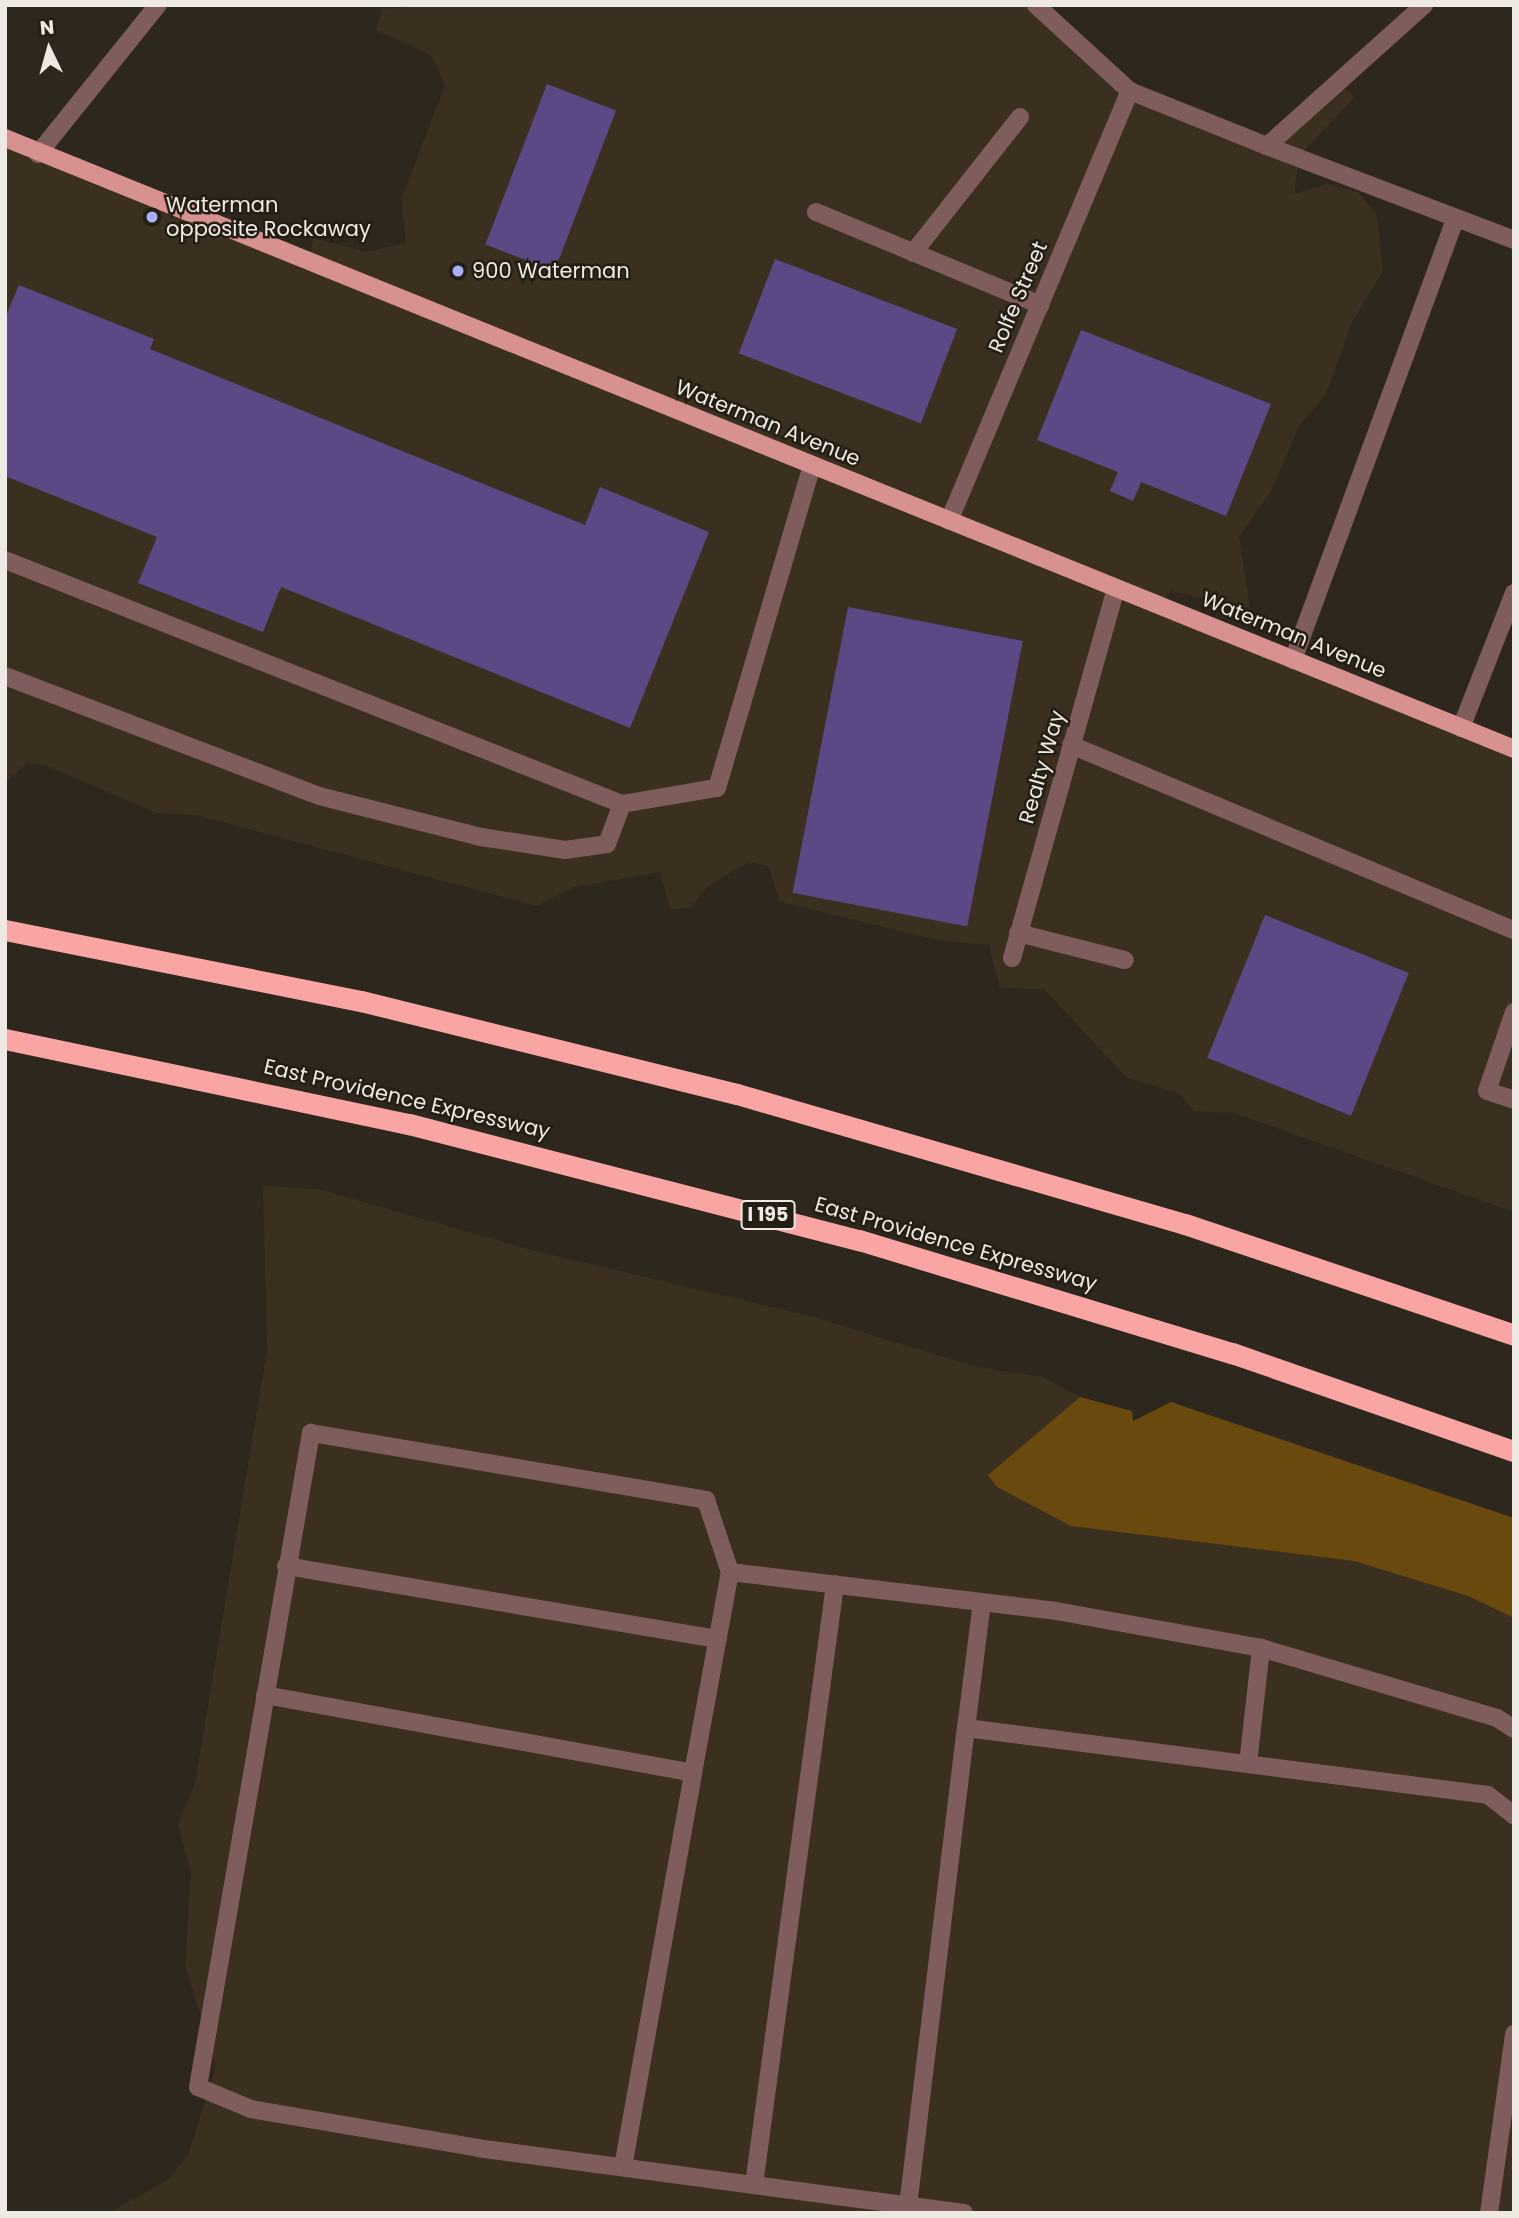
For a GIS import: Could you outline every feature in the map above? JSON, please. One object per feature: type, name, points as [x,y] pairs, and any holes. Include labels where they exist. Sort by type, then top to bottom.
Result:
[{"type":"highway","points":[[5,930],[361,1001],[737,1094],[1185,1224],[1514,1335]]},
{"type":"highway","name":"East Providence Expressway","points":[[5,1039],[409,1124],[859,1240],[1232,1353],[1514,1451]]},
{"type":"main road","name":"Waterman Avenue","points":[[5,138],[38,154],[1514,749]]},
{"type":"street","points":[[38,154],[158,5]]},
{"type":"street","points":[[1036,5],[1130,91],[1514,240]]},
{"type":"street","points":[[1267,146],[1424,5]]},
{"type":"street","name":"Rolfe Street","points":[[949,521],[1130,91]]},
{"type":"street","points":[[913,253],[1020,117]]},
{"type":"street","points":[[816,212],[1040,305]]},
{"type":"street","points":[[1293,660],[1456,218]]},
{"type":"street","points":[[5,559],[622,804],[717,788],[811,465]]},
{"type":"street","name":"Realty Way","points":[[1012,958],[1116,588]]},
{"type":"street","points":[[1461,727],[1514,593]]},
{"type":"street","points":[[5,676],[319,796],[481,836],[565,850],[607,845],[622,804]]},
{"type":"street","points":[[1072,745],[1514,930]]},
{"type":"street","points":[[1018,933],[1125,960]]},
{"type":"street","points":[[1514,1012],[1487,1091],[1514,1100]]},
{"type":"street","points":[[623,2167],[730,1572],[706,1500],[311,1433],[198,2087],[251,2109],[623,2167],[964,2213]]},
{"type":"street","points":[[286,1566],[718,1639]]},
{"type":"street","points":[[730,1572],[982,1602],[1261,1648],[1497,1718],[1514,1729]]},
{"type":"street","points":[[754,2185],[835,1584]]},
{"type":"street","points":[[908,2206],[982,1602]]},
{"type":"street","points":[[1248,1764],[1261,1648]]},
{"type":"street","points":[[265,1695],[693,1773]]},
{"type":"street","points":[[966,1728],[1488,1795],[1514,1815]]},
{"type":"street","points":[[1489,2213],[1514,2034]]},
{"type":"shaded area","points":[[436,5],[1035,5],[1129,91],[1263,140],[1337,82],[1355,97],[1299,156],[1294,194],[1326,184],[1358,192],[1377,215],[1383,271],[1352,322],[1326,394],[1299,426],[1271,491],[1239,537],[1250,608],[1171,591],[1160,604],[1514,756],[1514,1212],[1234,1113],[1194,1111],[1180,1094],[1127,1078],[1044,989],[1000,988],[989,945],[943,941],[780,902],[768,866],[749,862],[708,886],[690,908],[670,909],[660,872],[574,887],[537,906],[196,815],[157,813],[45,765],[26,764],[5,783],[5,135],[309,272],[313,238],[367,252],[406,243],[401,199],[445,86],[432,56],[376,30],[382,9]]},
{"type":"shaded area","points":[[263,1186],[318,1189],[535,1251],[810,1316],[972,1366],[1042,1377],[1080,1397],[989,1475],[997,1487],[1071,1525],[1354,1561],[1468,1596],[1514,1618],[1514,2213],[109,2213],[168,2180],[188,2155],[216,2066],[185,1965],[191,1874],[178,1825],[195,1784],[267,1350]]},
{"type":"shaded area","points":[[1080,1397],[1132,1411],[1133,1421],[1171,1402],[1514,1518],[1514,1618],[1468,1596],[1354,1561],[1071,1526],[997,1487],[988,1475]]},
{"type":"building","points":[[547,84],[616,111],[554,271],[485,245]]},
{"type":"building","points":[[775,259],[957,329],[921,423],[739,353]]},
{"type":"building","points":[[19,285],[154,339],[150,349],[585,525],[600,487],[709,532],[630,728],[281,587],[263,632],[138,583],[157,537],[5,476],[5,318]]},
{"type":"building","points":[[1081,330],[1271,404],[1226,516],[1141,482],[1133,501],[1110,491],[1118,472],[1037,440]]},
{"type":"building","points":[[848,607],[1023,641],[967,927],[792,893]]},
{"type":"building","points":[[1265,915],[1409,973],[1351,1116],[1207,1058]]},
{"type":"place","name":"Waterman opposite Rockaway","points":[[152,217]]},
{"type":"place","name":"900 Waterman","points":[[458,271]]}]
